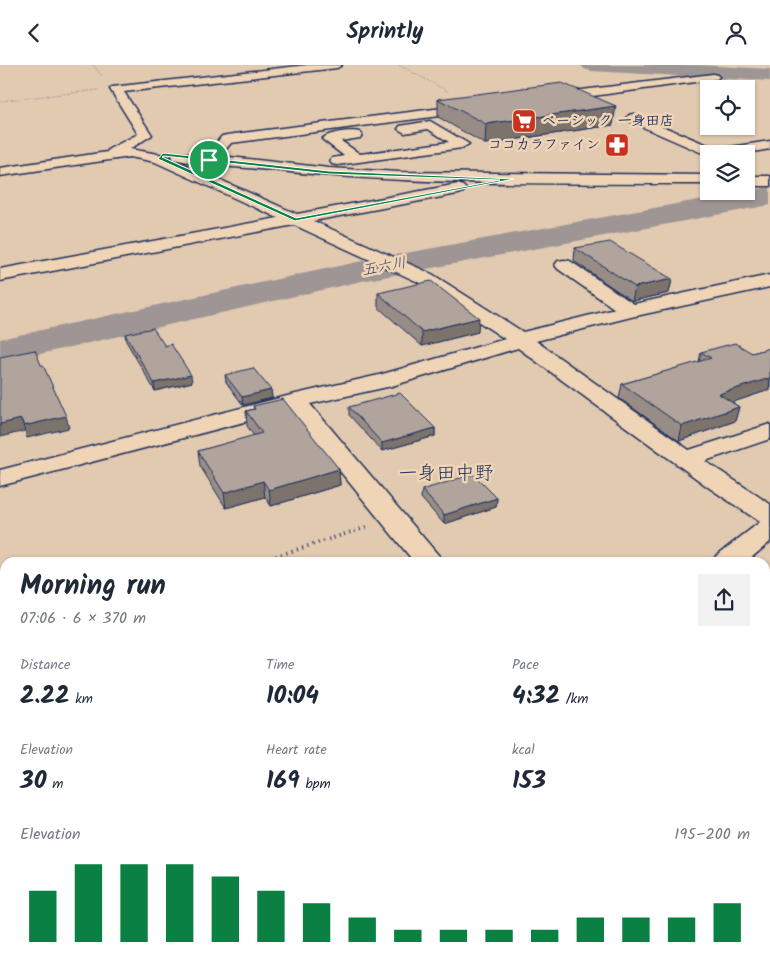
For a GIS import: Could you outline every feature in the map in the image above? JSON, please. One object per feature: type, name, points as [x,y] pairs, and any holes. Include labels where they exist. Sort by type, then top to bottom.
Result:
[{"type":"street","points":[[114,152],[145,135],[116,89],[337,65]]},
{"type":"street","points":[[537,100],[713,77]]},
{"type":"street","points":[[209,160],[227,139],[484,107]]},
{"type":"street","points":[[632,118],[700,147]]},
{"type":"street","points":[[289,168],[462,144],[430,125],[329,139],[356,158]]},
{"type":"street","points":[[763,146],[770,152]]},
{"type":"street","points":[[45,151],[130,153],[375,175],[511,179],[700,180]]},
{"type":"street","points":[[0,172],[130,153]]},
{"type":"street","points":[[161,156],[425,279],[520,341],[726,488],[770,516]]},
{"type":"street","points":[[0,275],[511,179]]},
{"type":"street","points":[[755,180],[770,181]]},
{"type":"street","points":[[564,265],[631,311]]},
{"type":"street","points":[[0,478],[295,401],[384,381],[520,341],[535,334],[770,281]]},
{"type":"street","points":[[295,401],[426,557]]},
{"type":"street","points":[[686,459],[770,431]]},
{"type":"street","points":[[734,557],[770,528]]},
{"type":"path","points":[[399,65],[484,107]]},
{"type":"path","points":[[0,101],[116,89]]},
{"type":"path","points":[[274,557],[394,519]]},
{"type":"building","points":[[562,83],[616,106],[486,124],[438,99]]},
{"type":"building","points":[[610,242],[672,279],[635,287],[575,248]]},
{"type":"building","points":[[431,281],[479,318],[422,332],[378,293]]},
{"type":"building","points":[[153,328],[165,346],[171,344],[191,375],[154,383],[125,334]]},
{"type":"building","points":[[735,343],[752,353],[770,348],[770,378],[719,394],[739,407],[682,426],[622,384],[711,358],[701,352]]},
{"type":"building","points":[[35,350],[66,416],[24,426],[21,419],[0,424],[0,357]]},
{"type":"building","points":[[253,368],[271,390],[242,397],[225,375]]},
{"type":"building","points":[[400,393],[435,428],[382,443],[349,407]]},
{"type":"building","points":[[283,399],[339,469],[269,490],[263,481],[224,493],[198,451],[262,433],[246,411],[255,409],[253,406]]},
{"type":"building","points":[[473,474],[497,498],[444,515],[422,490]]},
{"type":"waterway","points":[[591,65],[770,75]]},
{"type":"waterway","name":"五六川","points":[[0,351],[362,271],[770,196]]},
{"type":"place","name":"ベーシック 一身田店","points":[[524,121]]},
{"type":"place","name":"ココカラファイン","points":[[617,145]]},
{"type":"district","name":"一身田中野","points":[[446,474]]},
{"type":"route","points":[[163,155],[209,160],[329,172],[511,179],[295,219],[159,158],[163,155]]}]
